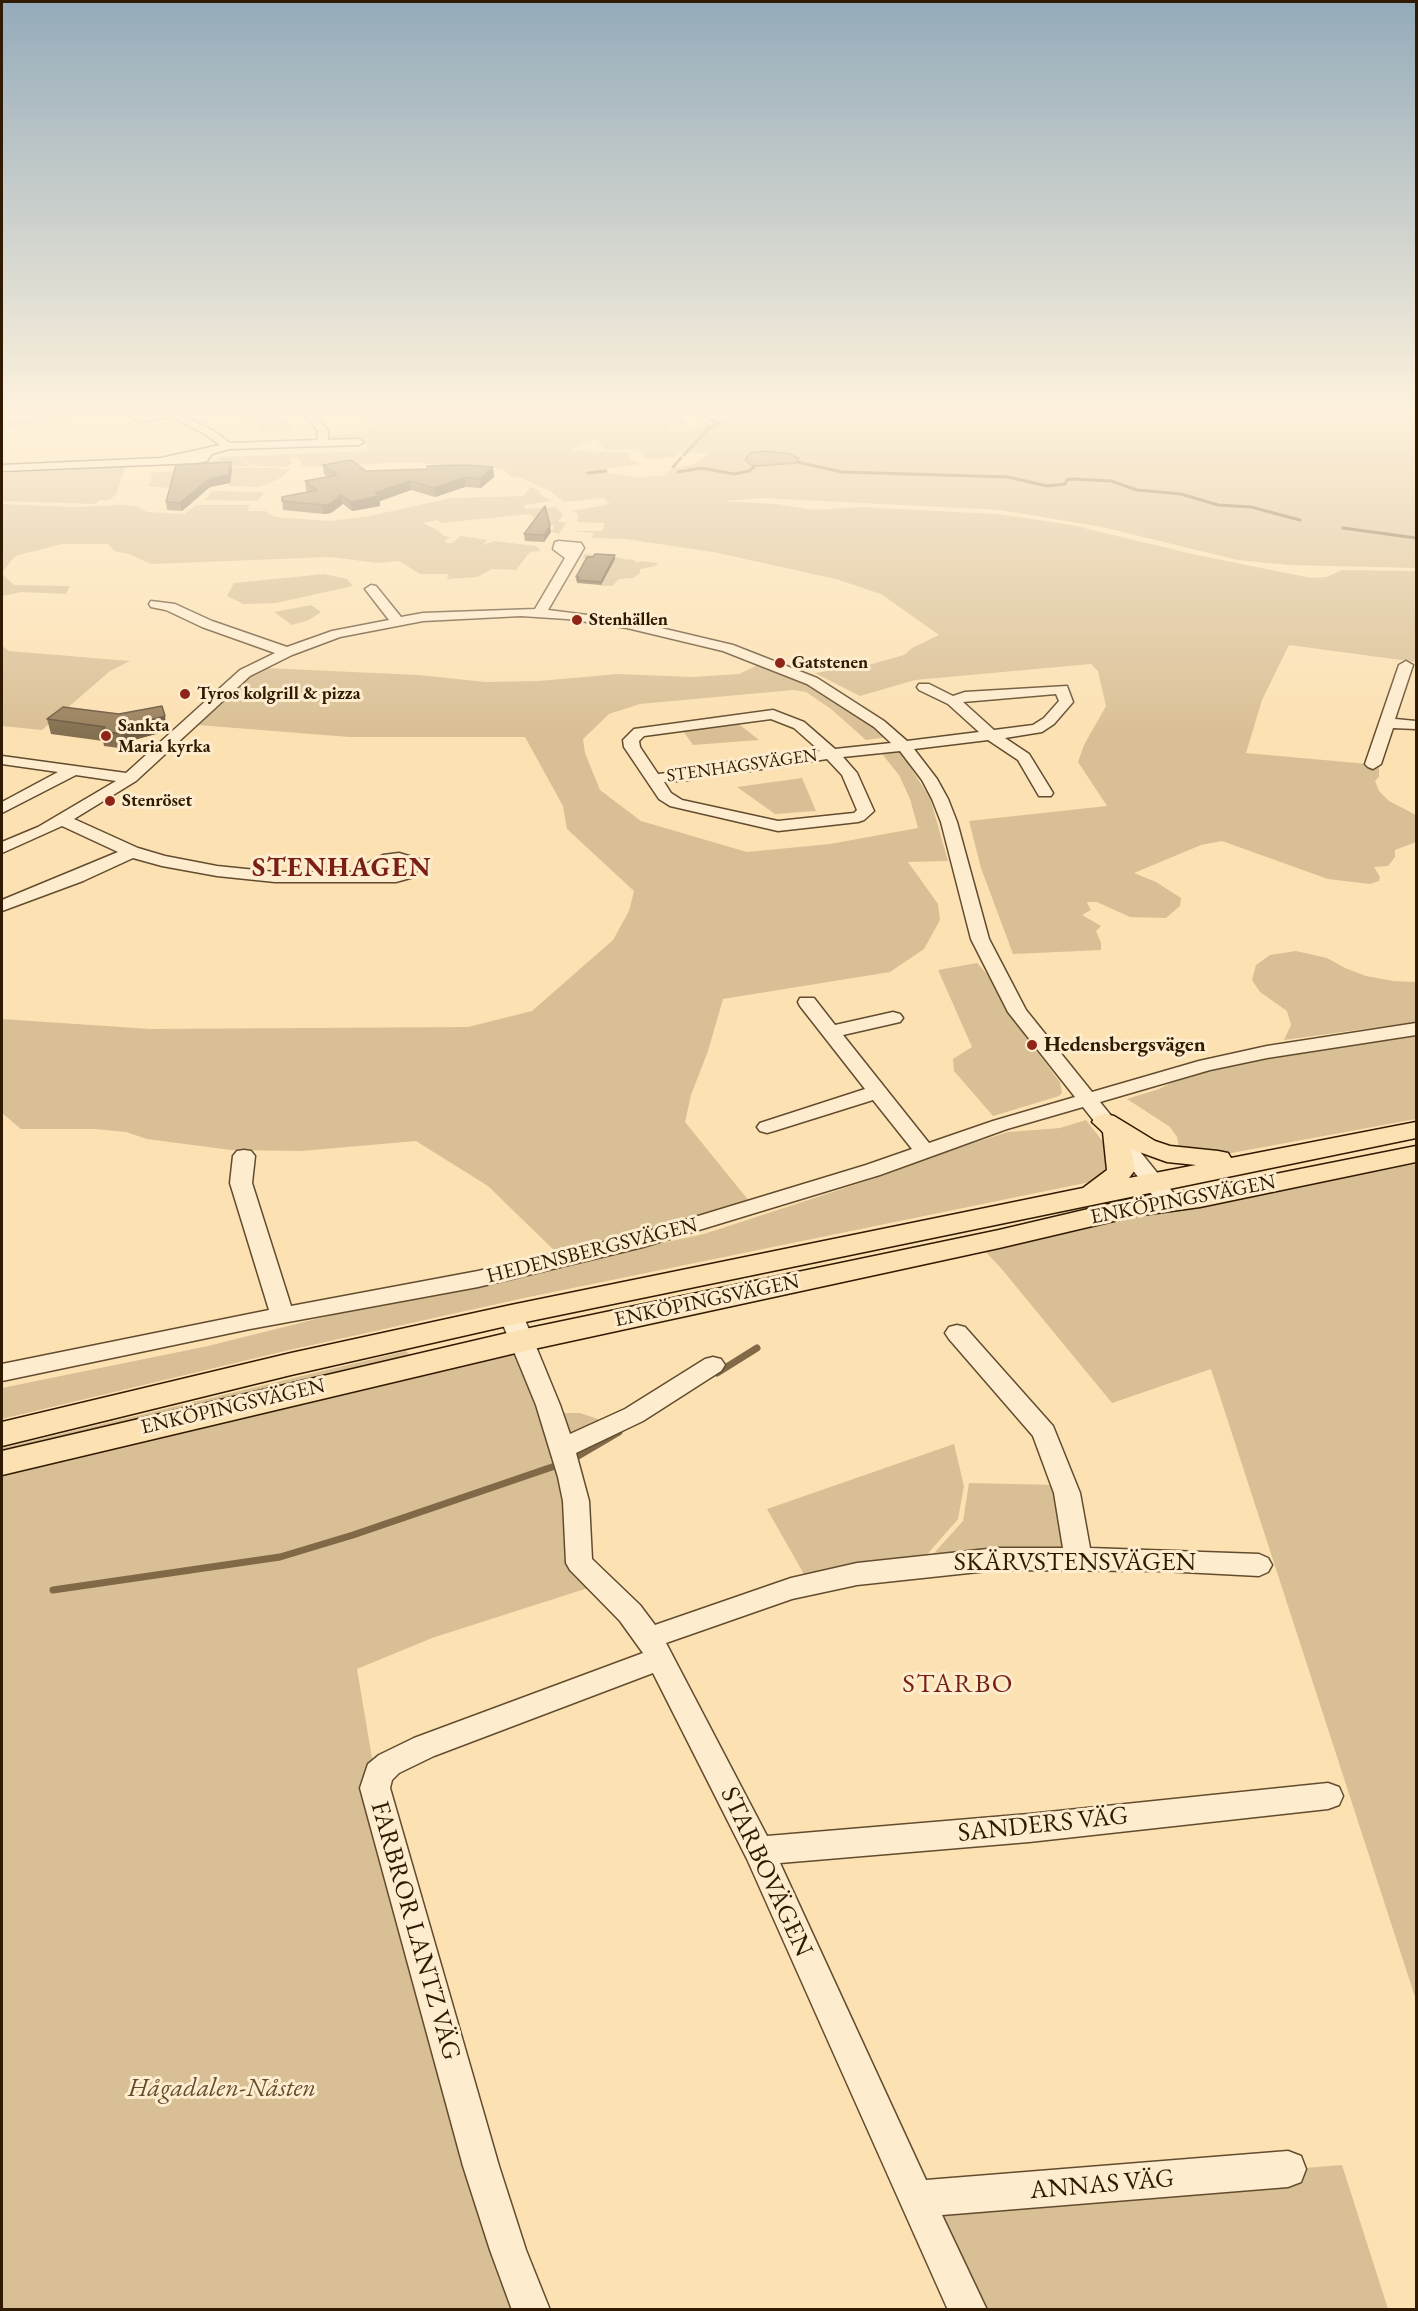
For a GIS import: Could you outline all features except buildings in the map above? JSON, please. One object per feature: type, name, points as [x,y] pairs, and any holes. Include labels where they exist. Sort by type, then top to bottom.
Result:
[{"type":"main road","points":[[1110,1128],[1146,1147],[1167,1154],[1206,1160],[1268,1159]]},
{"type":"main road","points":[[1089,1195],[1115,1179],[1121,1170],[1110,1128]]},
{"type":"main road","name":"ENKÖPINGSVÄGEN","points":[[2,1434],[291,1364],[515,1328],[1161,1191],[1268,1159],[1416,1130]]},
{"type":"main road","name":"ENKÖPINGSVÄGEN","points":[[2,1462],[515,1328],[1089,1195],[1161,1191],[1200,1198],[1416,1154]]},
{"type":"street","points":[[538,613],[572,557]]},
{"type":"street","points":[[371,589],[397,621]]},
{"type":"street","points":[[156,604],[170,607],[207,624],[287,652]]},
{"type":"street","points":[[2,848],[62,820],[130,778],[245,673],[287,652],[337,634],[397,621],[464,613],[538,613],[650,628],[728,648],[788,670],[831,693],[879,724],[904,746],[929,779],[940,799],[962,870],[973,917],[996,974],[1017,1012],[1161,1191]]},
{"type":"street","points":[[1373,764],[1406,665]]},
{"type":"street","points":[[924,687],[953,701],[991,735],[1024,757],[1045,793]]},
{"type":"street","points":[[953,701],[965,696],[1062,689],[1066,702],[1049,722],[1037,729],[1036,745],[1024,757]]},
{"type":"street","name":"STENHAGSVÄGEN","points":[[759,715],[779,715],[816,738],[831,754],[849,773],[866,810],[858,817],[777,826],[676,803],[665,796],[632,747],[631,741],[639,732],[661,728],[759,715]]},
{"type":"street","points":[[1388,723],[1416,725]]},
{"type":"street","name":"STENHAGSVÄGEN","points":[[654,779],[689,775],[710,768],[749,766],[1037,729]]},
{"type":"street","points":[[2,760],[130,778]]},
{"type":"street","points":[[2,808],[74,770]]},
{"type":"street","points":[[62,820],[132,852],[162,861],[217,871],[275,877],[354,877]]},
{"type":"street","points":[[2,906],[132,852]]},
{"type":"street","points":[[807,1002],[924,1151]]},
{"type":"street","points":[[830,1032],[893,1018]]},
{"type":"street","name":"HEDENSBERGSVÄGEN","points":[[2,1373],[282,1314],[478,1279],[625,1245],[692,1227],[873,1170],[1000,1125],[1206,1065],[1267,1052],[1416,1029]]},
{"type":"street","points":[[767,1127],[877,1092]]},
{"type":"street","points":[[244,1156],[241,1183],[282,1314]]},
{"type":"street","name":"STARBOVÄGEN","points":[[515,1328],[548,1405],[562,1448],[576,1501],[579,1563],[630,1613],[654,1648],[759,1851],[915,2199],[968,2310]]},
{"type":"street","points":[[957,1333],[1044,1432],[1067,1492],[1078,1558]]},
{"type":"street","points":[[562,1448],[634,1415],[713,1365]]},
{"type":"street","name":"SKÄRVSTENSVÄGEN","points":[[654,1648],[791,1589],[856,1574],[997,1559],[1078,1558],[1259,1565]]},
{"type":"street","name":"FARBROR LANTZ VÄG","points":[[531,2310],[508,2250],[482,2166],[375,1788],[379,1773],[389,1764],[654,1648]]},
{"type":"street","name":"SANDERS VÄG","points":[[759,1851],[1029,1828],[1328,1796]]},
{"type":"street","name":"ANNAS VÄG","points":[[915,2199],[1288,2169]]},
{"type":"green space","points":[[2,519],[300,519],[330,521],[347,519],[483,519],[441,523],[437,520],[423,523],[444,536],[450,537],[445,541],[446,543],[452,543],[461,536],[487,540],[483,545],[494,541],[536,546],[541,551],[530,552],[516,570],[492,569],[477,577],[448,579],[447,574],[420,574],[399,561],[378,563],[330,557],[151,564],[129,554],[114,551],[108,544],[62,544],[15,556],[2,573]]},
{"type":"green space","points":[[547,519],[560,519],[558,521],[566,523],[559,534],[548,531],[553,530],[554,525],[548,525]]},
{"type":"green space","points":[[577,519],[1030,519],[1072,525],[1192,554],[1311,578],[1326,577],[1342,570],[1416,571],[1416,662],[1289,645],[1262,700],[1246,753],[1379,765],[1379,777],[1375,781],[1379,791],[1389,801],[1416,815],[1416,842],[1395,850],[1395,857],[1388,866],[1374,867],[1380,877],[1379,881],[1370,884],[1328,879],[1222,841],[1201,845],[1134,873],[1156,882],[1181,898],[1180,906],[1166,918],[1130,917],[1097,902],[1088,902],[1091,910],[1082,915],[1101,926],[1096,931],[1101,950],[1013,954],[981,868],[969,821],[1107,806],[1078,762],[1084,745],[1106,706],[1098,671],[1091,664],[915,680],[860,696],[815,673],[872,664],[904,655],[912,648],[939,635],[881,594],[836,579],[713,552],[626,539],[592,538],[594,533],[572,531],[602,531],[605,523],[577,522]]},
{"type":"green space","points":[[1053,519],[1416,519],[1416,568],[1289,565],[1238,560],[1102,527]]},
{"type":"green space","points":[[585,554],[634,560],[638,563],[640,561],[658,563],[656,566],[640,569],[640,573],[633,578],[619,579],[612,586],[600,586],[615,559],[582,558]]},
{"type":"green space","points":[[2,574],[14,585],[70,586],[66,594],[21,592],[2,596]]},
{"type":"green space","points":[[324,574],[347,579],[353,586],[276,603],[243,604],[227,596],[234,583]]},
{"type":"green space","points":[[311,605],[321,612],[309,620],[292,625],[274,612]]},
{"type":"green space","points":[[2,646],[9,651],[130,661],[110,671],[42,730],[2,726]]},
{"type":"green space","points":[[762,663],[818,689],[887,737],[866,740],[831,709],[806,692],[793,690],[640,704],[609,714],[583,739],[585,753],[600,790],[641,821],[747,852],[830,844],[918,828],[910,799],[899,775],[878,749],[898,748],[930,798],[948,861],[908,862],[938,904],[940,920],[924,949],[890,972],[723,999],[708,1051],[691,1095],[685,1122],[754,1207],[560,1256],[488,1186],[416,1141],[301,1151],[231,1150],[147,1139],[126,1132],[95,1129],[21,1129],[2,1113],[2,1019],[150,1029],[468,1027],[532,1011],[613,940],[629,911],[634,891],[567,829],[563,806],[525,737],[349,737],[198,725],[255,673],[265,668],[419,675],[485,682],[539,681],[617,674],[693,677],[739,674]]},
{"type":"green space","points":[[735,721],[759,740],[693,745],[681,728]]},
{"type":"green space","points":[[802,778],[816,811],[775,814],[737,787]]},
{"type":"green space","points":[[1296,951],[1327,958],[1366,976],[1416,982],[1416,1022],[1284,1040],[1291,1025],[1287,1011],[1260,992],[1252,980],[1256,965],[1270,955]]},
{"type":"green space","points":[[977,963],[987,974],[1032,1045],[1060,1082],[1062,1093],[1059,1096],[993,1116],[954,1071],[953,1059],[972,1047],[938,970]]},
{"type":"green space","points":[[1416,1033],[1416,1119],[1226,1154],[1179,1147],[1177,1137],[1170,1127],[1127,1099],[1159,1089],[1182,1077],[1204,1070],[1270,1056]]},
{"type":"green space","points":[[1086,1120],[1107,1147],[1115,1163],[1099,1180],[524,1298],[285,1351],[2,1419],[2,1388],[208,1346],[336,1314],[704,1234],[1008,1132],[1060,1128]]},
{"type":"green space","points":[[1416,1164],[1416,2000],[1211,1369],[1112,1403],[982,1248]]},
{"type":"green space","name":"Hågadalen-Nåsten","points":[[523,1349],[591,1587],[432,1638],[357,1669],[372,1758],[416,1971],[523,2309],[2,2309],[2,1469]]},
{"type":"green space","points":[[406,1351],[410,1355],[409,1359],[2,1456],[2,1448]]},
{"type":"green space","points":[[564,1413],[580,1413],[598,1419],[600,1424],[574,1444],[557,1418]]},
{"type":"green space","points":[[954,1444],[964,1486],[958,1519],[917,1566],[810,1585],[767,1509]]},
{"type":"green space","points":[[969,1483],[1058,1485],[1072,1554],[927,1561],[963,1521]]},
{"type":"green space","points":[[1342,2165],[1388,2309],[968,2309],[916,2199]]},
{"type":"waterway","points":[[1296,519],[1300,520]]},
{"type":"waterway","points":[[1343,528],[1416,538]]},
{"type":"waterway","points":[[717,1373],[757,1348]]},
{"type":"waterway","points":[[573,1459],[619,1432]]},
{"type":"waterway","points":[[53,1590],[280,1557],[353,1535],[555,1466]]},
{"type":"place","name":"Stenhällen","points":[[577,620]]},
{"type":"place","name":"Gatstenen","points":[[780,663]]},
{"type":"place","name":"Tyros kolgrill & pizza","points":[[185,694]]},
{"type":"place","name":"Sankta Maria kyrka","points":[[106,736]]},
{"type":"place","name":"Stenröset","points":[[110,801]]},
{"type":"place","name":"Hedensbergsvägen","points":[[1032,1045]]},
{"type":"district","name":"STENHAGEN","points":[[342,869]]},
{"type":"district","name":"STARBO","points":[[958,1685]]}]
